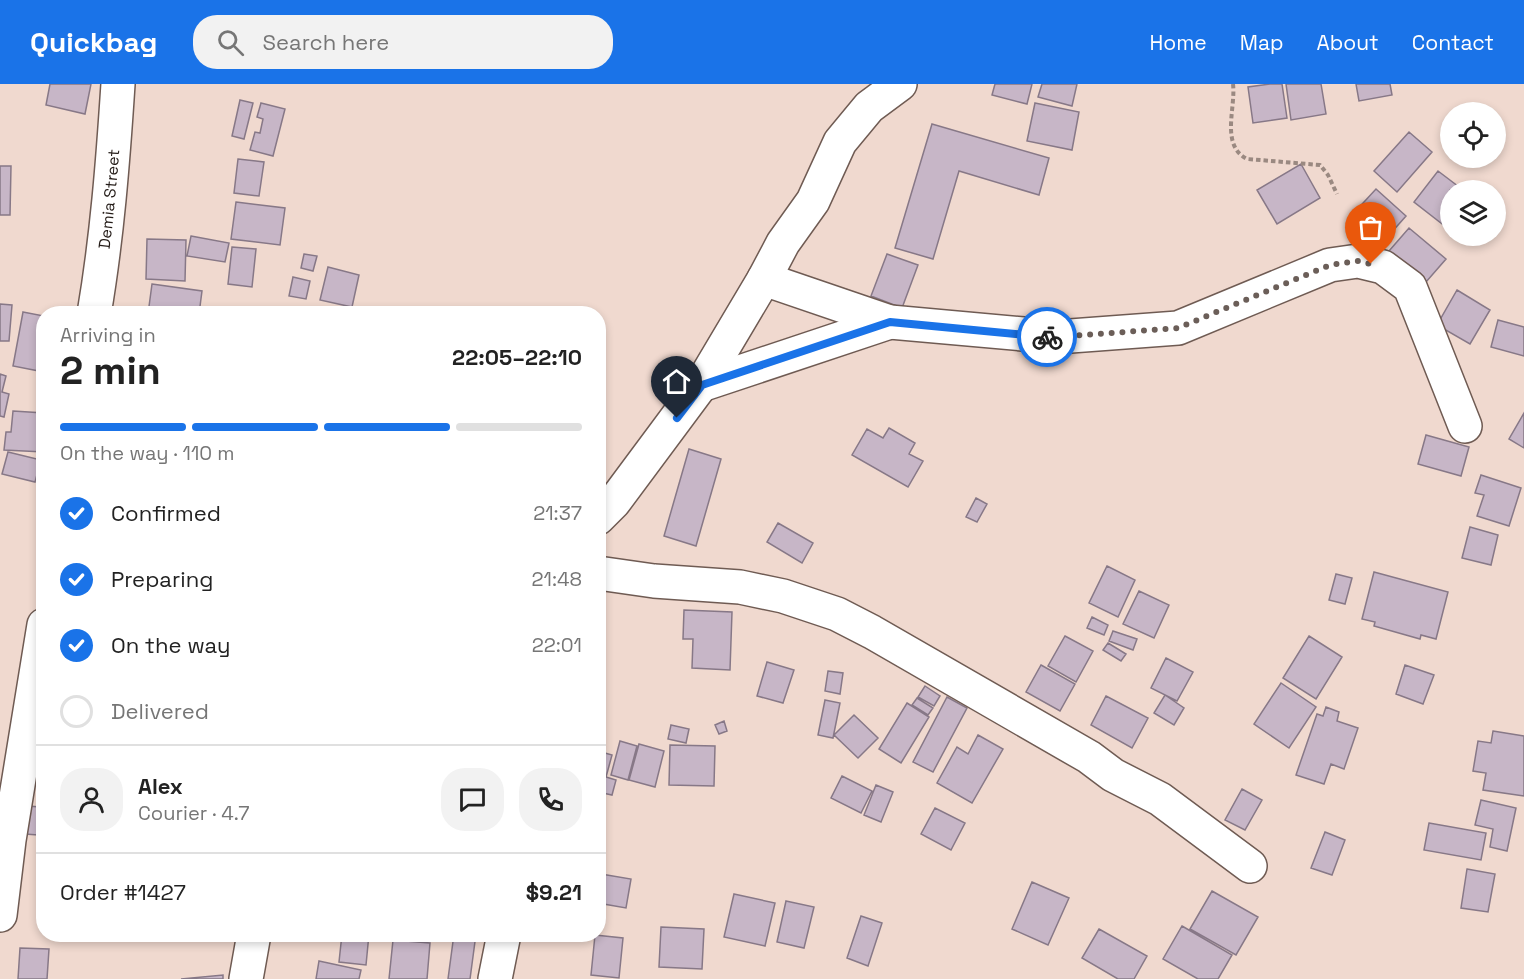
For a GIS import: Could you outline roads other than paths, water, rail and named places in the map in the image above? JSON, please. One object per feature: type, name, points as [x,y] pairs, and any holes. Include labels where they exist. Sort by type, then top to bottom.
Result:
[{"type":"street","name":"Demia Street","points":[[95,306],[114,148],[118,84]]},
{"type":"street","points":[[606,510],[702,385],[783,243],[813,201],[840,142],[868,106],[900,84]]},
{"type":"street","points":[[764,279],[890,322],[1057,337],[1178,328],[1330,265],[1358,261],[1383,267],[1410,287],[1465,426]]},
{"type":"street","points":[[702,385],[890,322]]},
{"type":"street","points":[[606,574],[654,581],[740,587],[783,596],[837,614],[1089,757],[1113,775],[1160,799],[1250,866]]},
{"type":"street","points":[[0,915],[9,840],[36,674]]},
{"type":"street","points":[[246,979],[253,942]]},
{"type":"street","points":[[495,979],[502,942]]}]
